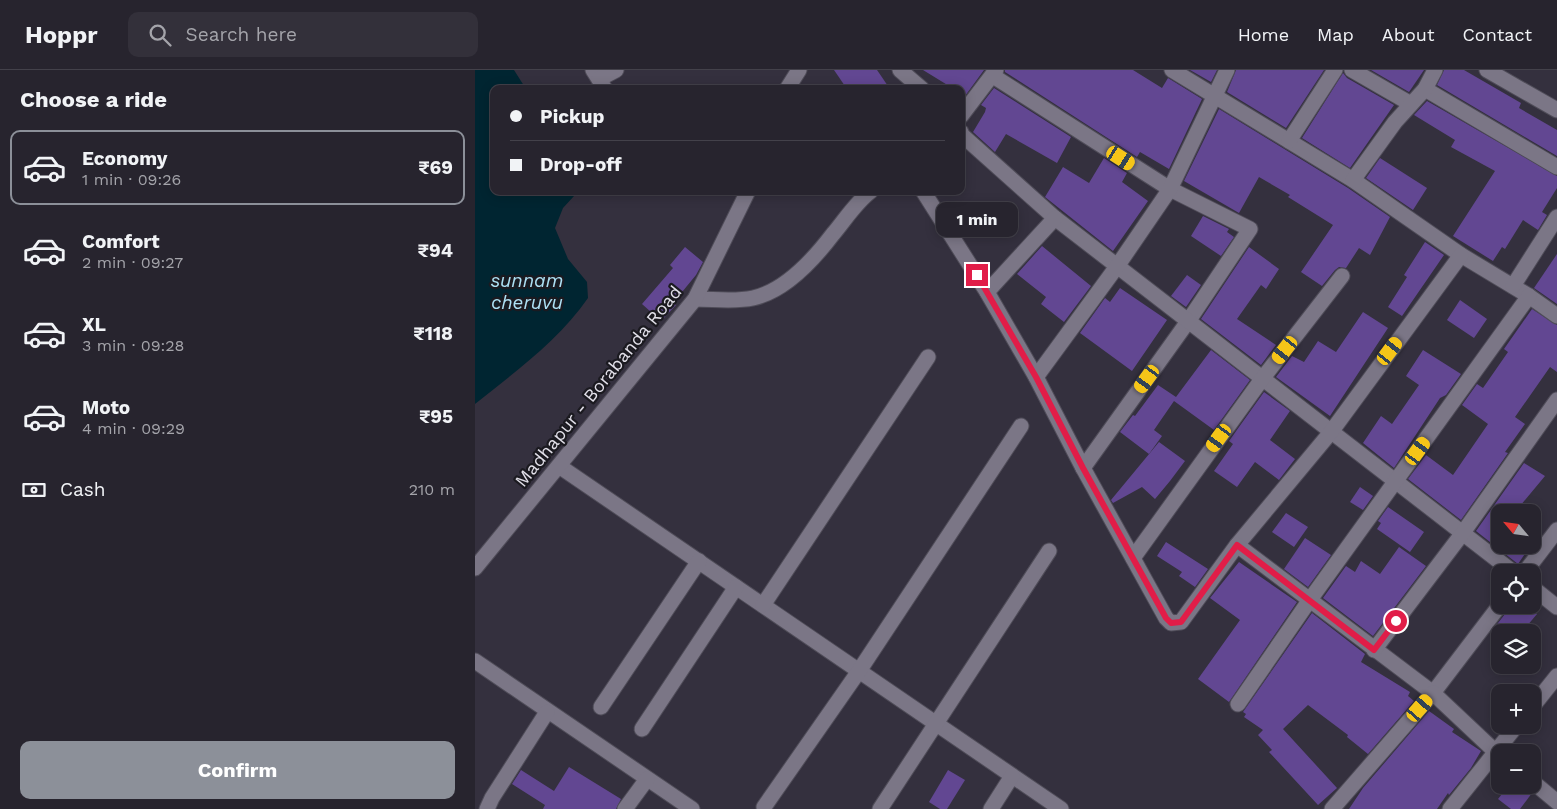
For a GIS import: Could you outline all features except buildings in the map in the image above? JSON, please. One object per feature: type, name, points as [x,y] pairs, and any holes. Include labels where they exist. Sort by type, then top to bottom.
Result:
[{"type":"street","points":[[599,79],[616,70]]},
{"type":"street","points":[[790,85],[799,70]]},
{"type":"street","points":[[900,70],[917,85]]},
{"type":"street","points":[[1172,70],[1353,180],[1461,255],[1529,296],[1557,316]]},
{"type":"street","points":[[1036,377],[1118,265],[1170,189],[1227,70]]},
{"type":"street","points":[[1289,141],[1335,70]]},
{"type":"street","points":[[1352,70],[1411,104]]},
{"type":"street","points":[[1353,180],[1395,122],[1425,88],[1435,70]]},
{"type":"street","points":[[1487,70],[1557,110]]},
{"type":"street","points":[[965,111],[995,73],[1170,189],[1250,229],[1189,320],[1083,468]]},
{"type":"street","points":[[1425,88],[1557,167]]},
{"type":"street","points":[[965,138],[1055,218],[1502,564]]},
{"type":"street","name":"Madhapur - Borabanda Road","points":[[475,568],[696,295],[746,195]]},
{"type":"street","points":[[696,295],[753,298],[766,293],[791,278],[811,260],[867,195]]},
{"type":"street","points":[[926,195],[987,292],[1036,377],[1083,468],[1166,618],[1171,623],[1181,622],[1237,545],[1331,432],[1461,255]]},
{"type":"street","points":[[1513,286],[1557,217]]},
{"type":"street","points":[[987,292],[1055,218]]},
{"type":"street","points":[[1133,558],[1262,379],[1342,276]]},
{"type":"street","points":[[1238,704],[1309,601],[1529,296]]},
{"type":"street","points":[[763,605],[928,357]]},
{"type":"street","points":[[1374,650],[1462,534],[1557,400]]},
{"type":"street","points":[[764,807],[859,671],[1021,426]]},
{"type":"street","points":[[559,466],[1061,809]]},
{"type":"street","points":[[1531,564],[1557,530]]},
{"type":"street","points":[[1237,545],[1433,693],[1491,747]]},
{"type":"street","points":[[880,809],[1049,551]]},
{"type":"street","points":[[601,707],[699,561]]},
{"type":"street","points":[[643,729],[736,587]]},
{"type":"street","points":[[1541,594],[1557,607]]},
{"type":"street","points":[[1332,809],[1433,693],[1493,614]]},
{"type":"street","points":[[475,661],[547,712],[692,809]]},
{"type":"street","points":[[1541,696],[1557,676]]},
{"type":"street","points":[[487,809],[492,798],[547,712]]},
{"type":"street","points":[[1450,809],[1491,762]]},
{"type":"street","points":[[991,809],[1012,776]]},
{"type":"street","points":[[625,809],[647,779]]},
{"type":"street","points":[[1541,789],[1557,802]]},
{"type":"water","name":"sunnam cheruvu","points":[[475,70],[514,70],[523,85],[490,85],[490,195],[578,195],[574,196],[563,208],[555,228],[568,259],[587,282],[588,298],[550,342],[475,404]]},
{"type":"route","points":[[977,275],[1036,377],[1083,468],[1166,618],[1171,623],[1181,622],[1237,545],[1374,650],[1396,621]]}]
